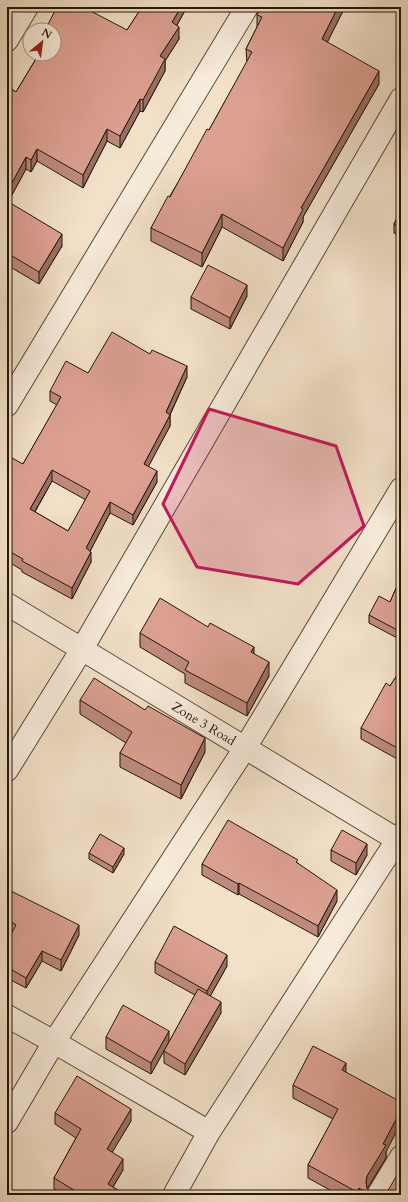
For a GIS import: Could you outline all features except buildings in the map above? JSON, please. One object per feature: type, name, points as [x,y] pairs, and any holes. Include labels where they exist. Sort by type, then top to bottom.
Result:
[{"type":"street","points":[[7,40],[27,7]]},
{"type":"street","points":[[7,405],[247,7]]},
{"type":"street","points":[[7,770],[82,649],[401,99]]},
{"type":"street","points":[[7,1122],[54,1042],[245,748],[401,488]]},
{"type":"street","name":"Zone 3 Road","points":[[7,604],[245,748],[400,838]]},
{"type":"street","points":[[174,1195],[209,1132],[400,838]]},
{"type":"street","points":[[7,1016],[209,1132]]},
{"type":"street","points":[[378,1195],[401,1157]]},
{"type":"highlighted area","points":[[209,409],[336,446],[364,526],[298,584],[197,567],[163,504]]}]
